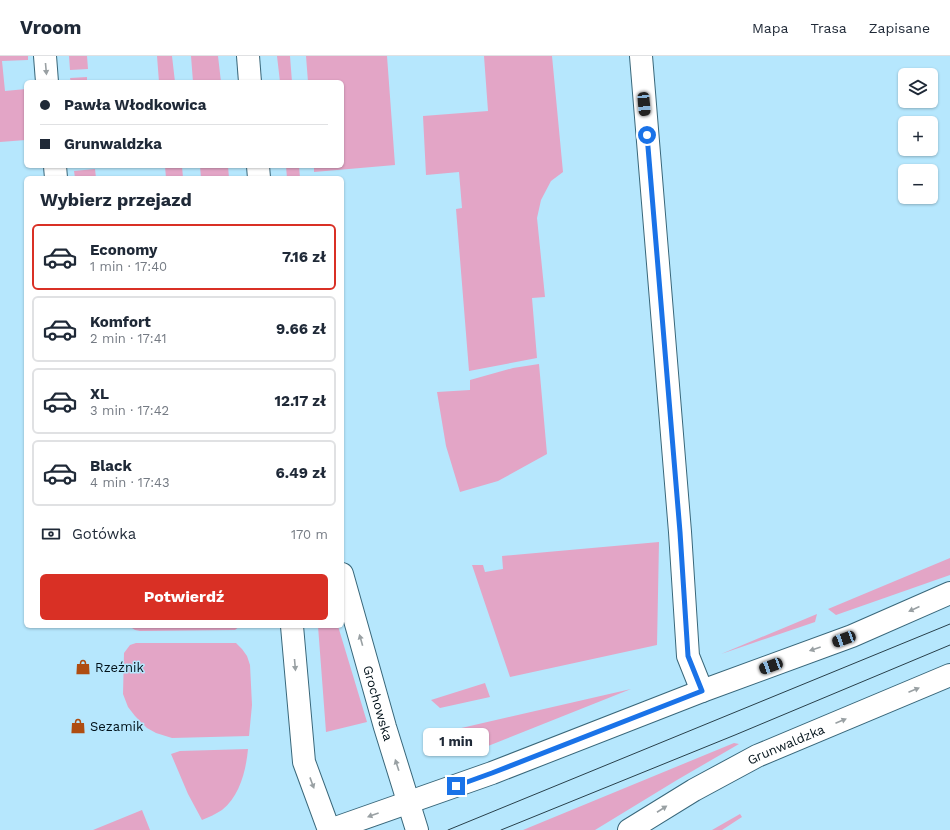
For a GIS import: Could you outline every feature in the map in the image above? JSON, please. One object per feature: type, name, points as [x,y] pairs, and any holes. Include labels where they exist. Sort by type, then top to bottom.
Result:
[{"type":"street","points":[[44,56],[47,80]]},
{"type":"street","points":[[248,56],[250,80]]},
{"type":"street","points":[[640,56],[679,524],[688,656],[702,691]]},
{"type":"street","name":"Grochowska","points":[[344,581],[385,727],[417,830]]},
{"type":"street","points":[[292,628],[304,762],[330,830],[492,773],[702,691],[852,636],[950,594]]},
{"type":"street","name":"Grunwaldzka","points":[[629,830],[694,790],[757,756],[950,674]]},
{"type":"shaded area","points":[[0,56],[28,56],[28,60],[2,61],[5,91],[24,89],[24,140],[0,142]]},
{"type":"shaded area","points":[[69,56],[87,56],[88,69],[70,70]]},
{"type":"shaded area","points":[[157,56],[172,56],[175,80],[159,80]]},
{"type":"shaded area","points":[[191,56],[218,56],[221,80],[193,80]]},
{"type":"shaded area","points":[[277,56],[290,56],[292,80],[280,80]]},
{"type":"shaded area","points":[[306,56],[387,56],[395,165],[314,172],[314,168],[344,168],[344,80],[308,80]]},
{"type":"shaded area","points":[[484,56],[552,56],[563,172],[551,181],[541,200],[537,218],[545,297],[532,298],[537,358],[469,371],[456,209],[462,208],[459,172],[426,175],[423,116],[488,111]]},
{"type":"shaded area","points":[[87,77],[87,80],[70,80],[70,78]]},
{"type":"shaded area","points":[[165,168],[182,168],[183,176],[166,176]]},
{"type":"shaded area","points":[[200,168],[228,168],[229,176],[201,176]]},
{"type":"shaded area","points":[[286,168],[299,168],[300,176],[287,176]]},
{"type":"shaded area","points":[[95,169],[96,176],[75,176],[74,171]]},
{"type":"shaded area","points":[[539,364],[547,454],[498,481],[460,492],[446,446],[437,392],[470,390],[470,380],[513,368]]},
{"type":"shaded area","points":[[659,542],[657,645],[510,677],[472,565],[483,565],[485,572],[503,569],[502,556]]},
{"type":"shaded area","points":[[950,558],[950,575],[836,615],[828,609]]},
{"type":"shaded area","points":[[817,614],[815,622],[721,654]]},
{"type":"shaded area","points":[[132,628],[238,628],[235,630],[135,630]]},
{"type":"shaded area","points":[[318,628],[339,628],[367,722],[326,732]]},
{"type":"shaded area","points":[[136,643],[236,643],[247,656],[250,665],[252,705],[249,736],[172,738],[156,733],[147,728],[128,707],[123,694],[124,653],[130,645]]},
{"type":"shaded area","points":[[485,683],[490,697],[440,708],[431,700]]},
{"type":"shaded area","points":[[631,689],[468,754],[457,729]]},
{"type":"shaded area","points":[[734,743],[739,744],[595,830],[523,830]]},
{"type":"shaded area","points":[[248,749],[244,774],[238,790],[233,798],[222,810],[202,820],[188,794],[171,754],[180,751]]},
{"type":"shaded area","points":[[142,810],[150,830],[93,830]]},
{"type":"shaded area","points":[[740,814],[742,817],[722,830],[712,830]]},
{"type":"tram line","points":[[448,830],[950,624]]},
{"type":"tram line","points":[[501,830],[735,735],[950,645]]},
{"type":"place","name":"Rzeźnik","points":[[83,667]]},
{"type":"place","name":"Sezamik","points":[[78,726]]},
{"type":"route","points":[[456,786],[702,691],[688,656],[680,532],[647,135]]}]
